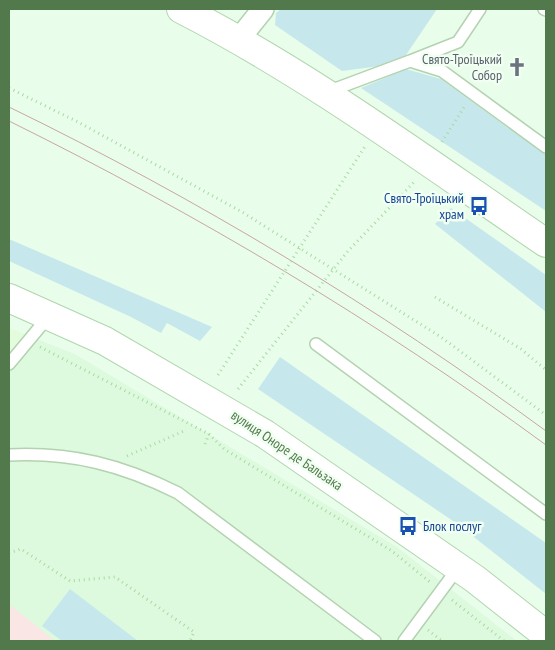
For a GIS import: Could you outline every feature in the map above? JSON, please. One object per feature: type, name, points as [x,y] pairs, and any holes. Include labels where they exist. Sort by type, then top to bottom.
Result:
[{"type":"street","points":[[181,9],[239,38],[325,93],[546,243]]},
{"type":"street","points":[[239,38],[263,9]]},
{"type":"street","name":"вулиця Оноре де Бальзака","points":[[9,298],[105,341],[240,418],[458,568],[546,635]]},
{"type":"lane","points":[[325,93],[458,42],[480,9]]},
{"type":"lane","points":[[410,61],[442,71],[546,147]]},
{"type":"lane","points":[[9,364],[49,316]]},
{"type":"lane","points":[[316,344],[546,514]]},
{"type":"lane","points":[[9,455],[35,454],[76,457],[108,465],[149,479],[178,493],[374,641]]},
{"type":"lane","points":[[404,641],[458,568]]},
{"type":"path","points":[[9,88],[78,122],[242,212],[333,271],[441,337],[546,415]]},
{"type":"path","points":[[442,142],[473,93]]},
{"type":"path","points":[[218,375],[368,142]]},
{"type":"path","points":[[238,389],[348,251],[419,177]]},
{"type":"path","points":[[435,297],[521,349],[546,370]]},
{"type":"path","points":[[29,341],[208,434],[224,449],[392,552],[504,641]]},
{"type":"path","points":[[108,465],[184,431]]},
{"type":"path","points":[[205,444],[208,434]]},
{"type":"path","points":[[9,553],[21,549],[70,581],[115,578],[194,632],[190,641]]},
{"type":"shaded area","points":[[281,9],[437,9],[404,58],[380,66],[342,71],[275,25],[276,13]]},
{"type":"shaded area","points":[[406,69],[441,79],[546,155],[546,211],[361,88]]},
{"type":"shaded area","points":[[451,208],[546,275],[546,312],[435,224]]},
{"type":"shaded area","points":[[9,239],[212,327],[200,341],[167,323],[161,333],[131,317],[9,261]]},
{"type":"shaded area","points":[[9,328],[75,354],[397,547],[517,641],[9,641]]},
{"type":"shaded area","points":[[9,328],[25,335],[9,352]]},
{"type":"shaded area","points":[[280,357],[546,543],[546,594],[456,523],[258,389]]},
{"type":"shaded area","points":[[70,589],[138,641],[62,641],[42,626]]},
{"type":"shaded area","points":[[9,604],[55,641],[9,641]]},
{"type":"tram line","points":[[9,107],[149,179],[285,257],[417,341],[546,431]]},
{"type":"tram line","points":[[9,121],[148,193],[285,271],[417,355],[546,445]]},
{"type":"place","name":"Свято-Троїцький Собор","points":[[517,67]]},
{"type":"place","name":"Свято-Троїцький храм","points":[[479,206]]},
{"type":"place","name":"Блок послуг","points":[[408,526]]}]
